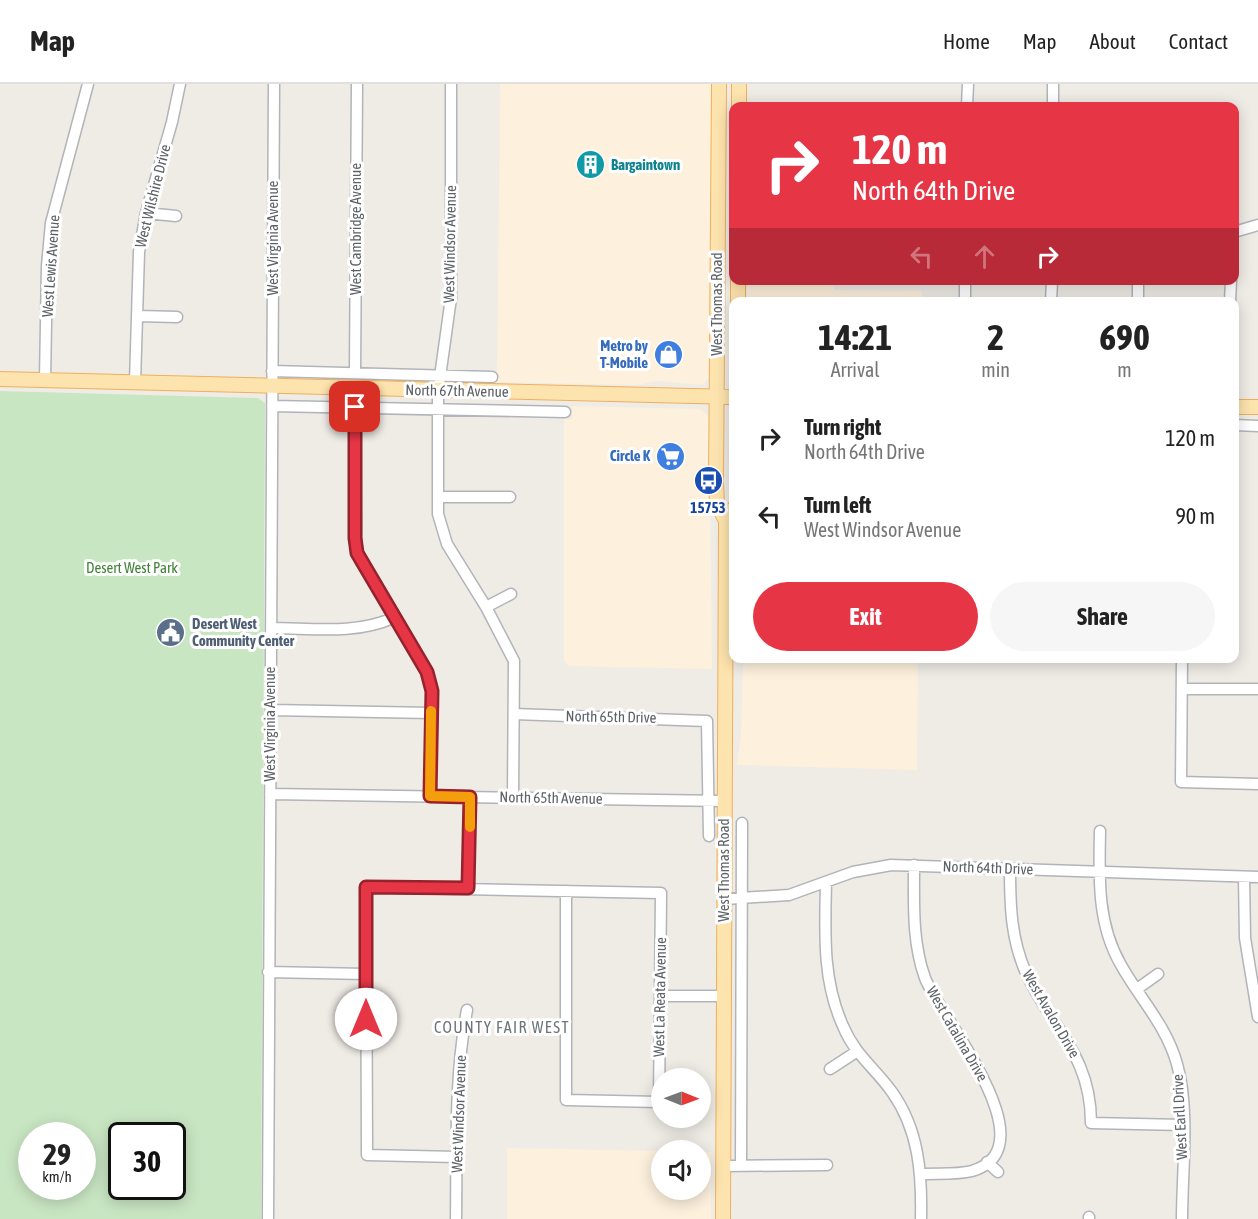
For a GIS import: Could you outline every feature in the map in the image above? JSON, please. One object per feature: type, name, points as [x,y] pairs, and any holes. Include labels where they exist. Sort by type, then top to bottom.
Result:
[{"type":"main road","name":"West Thomas Road","points":[[719,84],[717,503],[726,521],[717,801],[724,899],[723,1219]]},
{"type":"main road","points":[[739,84],[739,102]]},
{"type":"main road","name":"North 67th Avenue","points":[[0,379],[729,397]]},
{"type":"main road","points":[[1239,407],[1258,407]]},
{"type":"main road","points":[[726,521],[729,516]]},
{"type":"street","name":"West Lewis Avenue","points":[[45,380],[47,266],[51,223],[88,84]]},
{"type":"street","name":"West Wilshire Drive","points":[[135,382],[139,252],[146,213],[172,123],[180,84]]},
{"type":"street","name":"West Virginia Avenue","points":[[268,1219],[274,84]]},
{"type":"street","name":"West Cambridge Avenue","points":[[355,374],[357,84]]},
{"type":"street","name":"West Windsor Avenue","points":[[451,84],[451,298],[438,391],[439,524],[445,539],[486,606],[514,661],[513,798]]},
{"type":"street","points":[[967,102],[968,84]]},
{"type":"street","points":[[1053,84],[1053,102]]},
{"type":"street","points":[[146,213],[176,216]]},
{"type":"street","points":[[1239,231],[1258,225]]},
{"type":"street","points":[[138,316],[177,317]]},
{"type":"street","name":"North 67th Avenue","points":[[272,371],[492,377]]},
{"type":"street","name":"North 67th Avenue","points":[[272,406],[565,412]]},
{"type":"street","points":[[355,407],[356,546],[361,562],[427,672],[432,691],[430,796]]},
{"type":"street","points":[[1239,425],[1258,426]]},
{"type":"street","points":[[438,496],[510,497]]},
{"type":"street","points":[[486,606],[511,594]]},
{"type":"street","points":[[271,628],[355,629],[375,626],[393,618]]},
{"type":"street","points":[[1182,663],[1181,782],[1258,784]]},
{"type":"street","points":[[1182,689],[1258,689]]},
{"type":"street","points":[[271,710],[431,713]]},
{"type":"street","name":"North 65th Drive","points":[[514,714],[707,721]]},
{"type":"street","name":"West Thomas Road","points":[[707,721],[717,801],[709,836]]},
{"type":"street","name":"North 65th Avenue","points":[[270,794],[717,801]]},
{"type":"street","points":[[468,888],[470,797]]},
{"type":"street","name":"West Thomas Road","points":[[741,1166],[742,823]]},
{"type":"street","name":"West Earll Drive","points":[[1100,831],[1100,899],[1108,939],[1121,966],[1164,1030],[1180,1075],[1183,1125],[1182,1219]]},
{"type":"street","name":"North 64th Drive","points":[[724,899],[742,900],[789,895],[853,872],[878,867],[914,866],[1258,877]]},
{"type":"street","name":"West Catalina Drive","points":[[914,866],[914,916],[922,968],[934,998],[974,1060],[999,1117],[999,1144],[987,1162]]},
{"type":"street","name":"West Avalon Drive","points":[[1010,869],[1010,915],[1016,943],[1027,975],[1083,1071],[1090,1091],[1091,1123],[1183,1125]]},
{"type":"street","points":[[1244,877],[1248,970],[1258,1017]]},
{"type":"street","points":[[826,882],[827,973],[834,1006],[856,1052],[891,1090],[901,1106],[916,1146],[922,1174],[921,1219]]},
{"type":"street","points":[[457,1157],[367,1155],[366,887],[566,891]]},
{"type":"street","name":"West La Reata Avenue","points":[[566,891],[662,893],[659,1102],[566,1100],[566,891]]},
{"type":"street","points":[[268,972],[366,974]]},
{"type":"street","points":[[1137,989],[1158,974]]},
{"type":"street","points":[[660,996],[723,996]]},
{"type":"street","name":"West Windsor Avenue","points":[[456,1219],[461,1043],[467,1010]]},
{"type":"street","points":[[830,1069],[856,1052]]},
{"type":"street","points":[[922,1174],[973,1170],[987,1162],[998,1172]]},
{"type":"street","points":[[723,1166],[827,1165]]},
{"type":"shaded area","points":[[500,84],[713,84],[711,376],[702,385],[657,381],[637,385],[497,382]]},
{"type":"shaded area","points":[[747,285],[834,285],[834,290],[922,291],[922,297],[747,297]]},
{"type":"shaded area","points":[[572,406],[700,409],[710,417],[707,469],[710,482],[712,669],[569,666],[564,661],[564,419],[572,419]]},
{"type":"shaded area","points":[[743,663],[918,663],[917,770],[737,765],[741,735]]},
{"type":"shaded area","points":[[507,1148],[651,1151],[651,1200],[711,1200],[711,1219],[507,1219]]},
{"type":"green space","name":"Desert West Park","points":[[0,391],[258,398],[265,403],[261,1219],[0,1219]]},
{"type":"slow traffic","points":[[431,711],[430,796],[470,797],[470,827]]},
{"type":"place","name":"Bargaintown","points":[[590,165]]},
{"type":"place","name":"Metro by T-Mobile","points":[[669,355]]},
{"type":"place","name":"Circle K","points":[[671,456]]},
{"type":"place","name":"15753","points":[[708,481]]},
{"type":"place","name":"Desert West Community Center","points":[[171,633]]},
{"type":"district","name":"COUNTY FAIR WEST","points":[[502,1027]]},
{"type":"route","points":[[355,407],[357,553],[393,618],[427,672],[432,691],[430,796],[470,797],[468,888],[366,887],[366,1019]]}]
